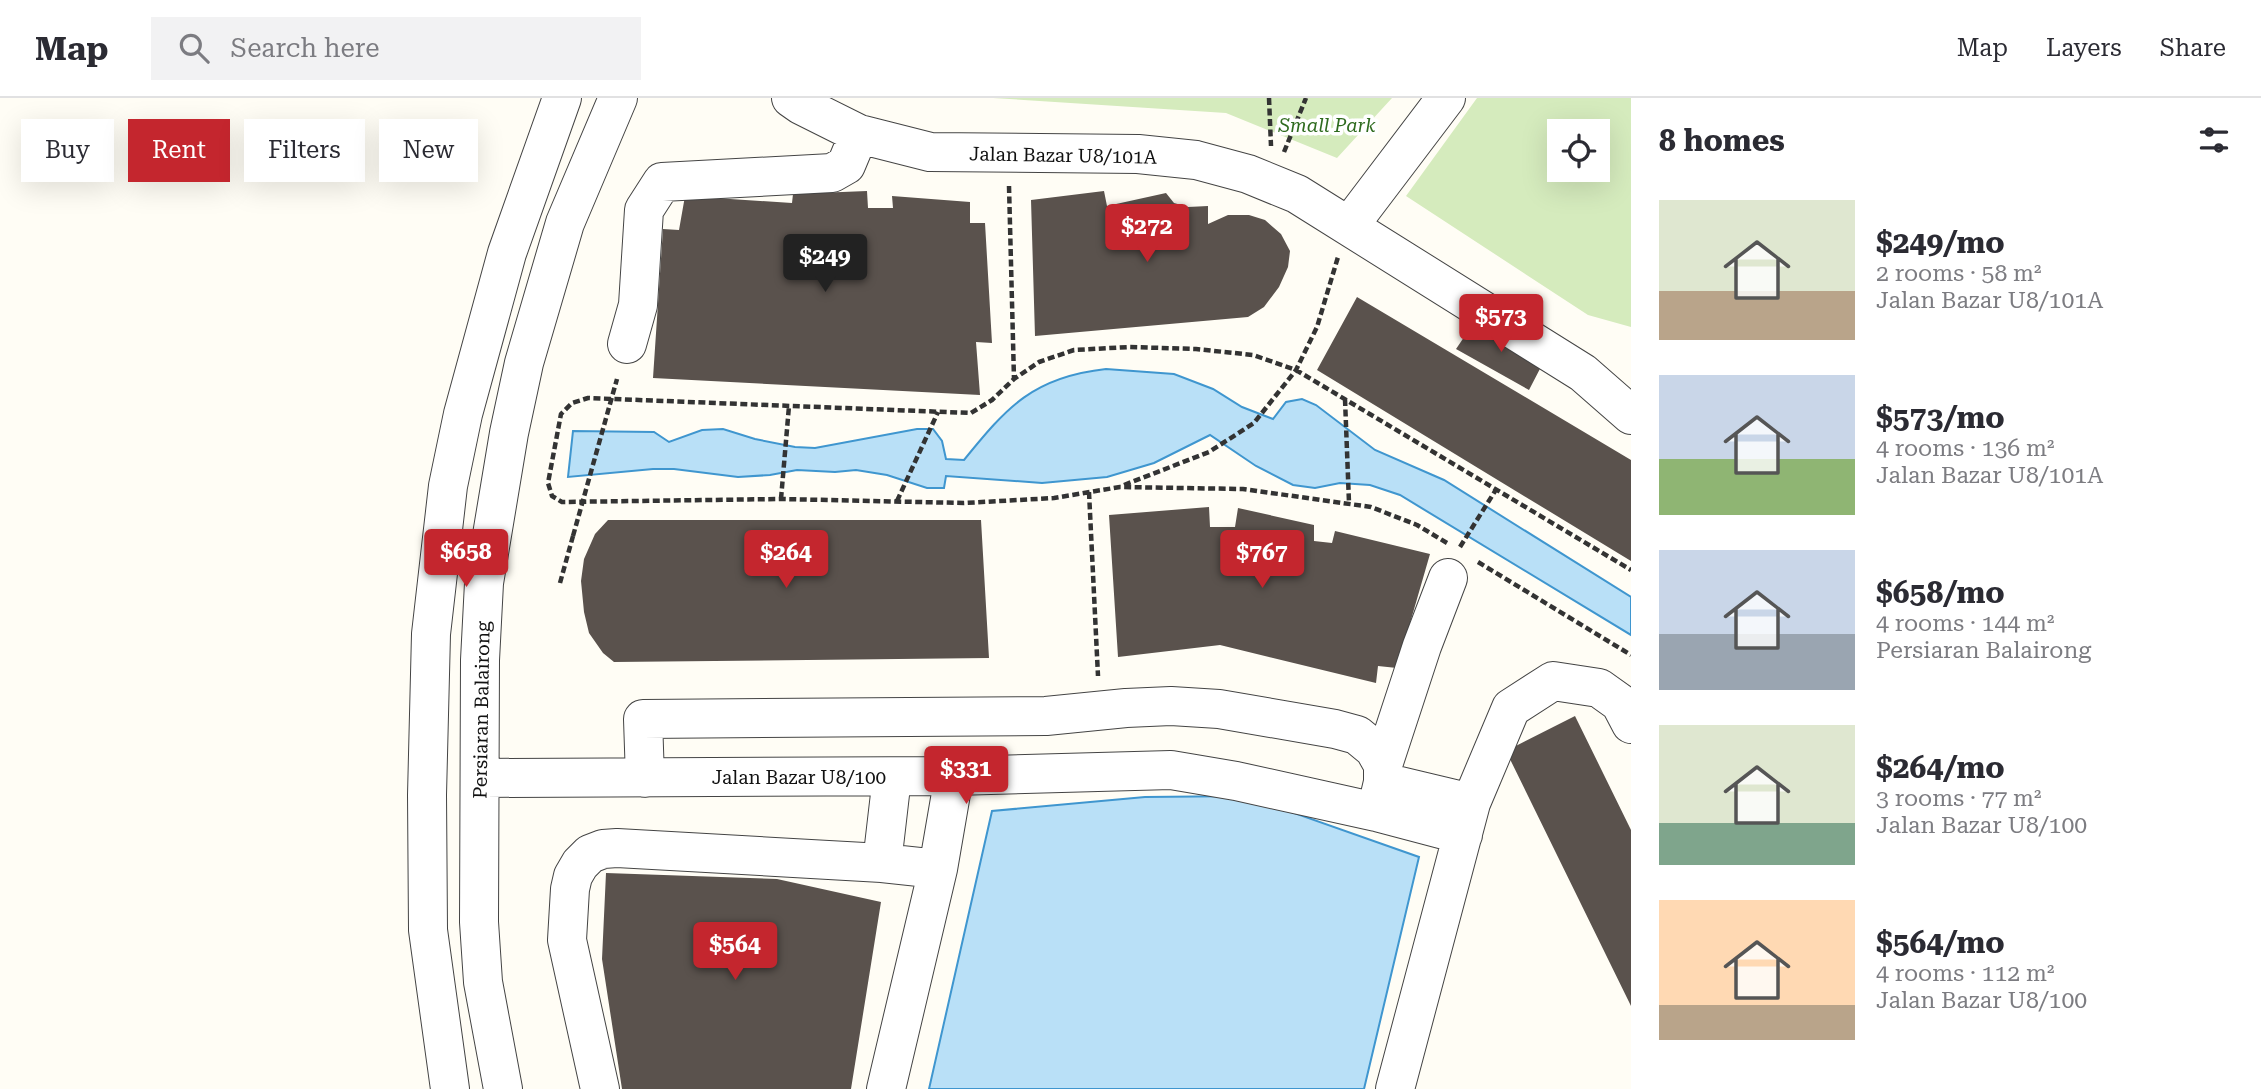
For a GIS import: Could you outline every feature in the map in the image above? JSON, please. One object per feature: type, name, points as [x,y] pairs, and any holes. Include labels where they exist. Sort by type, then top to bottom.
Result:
[{"type":"street","points":[[450,1089],[428,930],[427,809],[431,634],[448,486],[463,414],[507,253],[562,98]]},
{"type":"street","name":"Persiaran Balairong","points":[[503,1089],[482,970],[479,922],[480,660],[484,583],[509,433],[524,363],[565,223],[618,98]]},
{"type":"street","name":"Jalan Bazar U8/101A","points":[[791,98],[859,134],[930,152],[1161,156],[1196,160],[1248,174],[1297,194],[1583,373],[1631,415]]},
{"type":"street","points":[[1349,226],[1446,98]]},
{"type":"street","points":[[622,362],[638,305],[644,210],[662,182],[832,173],[846,164],[859,134]]},
{"type":"street","name":"Jalan Bazar U8/101A","points":[[1583,373],[1631,384]]},
{"type":"street","points":[[1381,786],[1422,646],[1462,561]]},
{"type":"street","points":[[1395,1089],[1467,819],[1511,708],[1553,681],[1599,688],[1620,703],[1631,724]]},
{"type":"street","points":[[645,778],[643,719],[1045,716],[1171,706],[1219,709],[1357,735],[1374,749],[1381,786]]},
{"type":"street","name":"Jalan Bazar U8/100","points":[[480,778],[891,777],[1171,770],[1236,780],[1381,786],[1467,819]]},
{"type":"street","points":[[886,1089],[937,869],[954,776]]},
{"type":"street","points":[[882,863],[891,777]]},
{"type":"street","points":[[600,1089],[568,940],[573,876],[590,854],[617,848],[882,863],[937,869]]},
{"type":"path","points":[[1269,98],[1272,184]]},
{"type":"path","points":[[1272,184],[1306,98]]},
{"type":"path","points":[[1008,154],[1014,379]]},
{"type":"path","points":[[1120,487],[1200,456],[1234,438],[1254,422],[1296,370],[1317,327],[1349,226]]},
{"type":"path","points":[[1631,570],[1296,370],[1253,355],[1196,349],[1129,347],[1074,350],[1039,362],[1014,379],[992,400],[971,413],[588,398],[572,403],[561,414],[548,483],[552,496],[562,502],[781,499],[964,503],[1054,498],[1120,487],[1243,489],[1371,506],[1417,525],[1462,561],[1631,655]]},
{"type":"path","points":[[560,583],[622,362]]},
{"type":"path","points":[[1345,399],[1349,503]]},
{"type":"path","points":[[781,499],[789,406]]},
{"type":"path","points":[[897,501],[938,412]]},
{"type":"path","points":[[1462,561],[1497,488]]},
{"type":"path","points":[[1088,492],[1100,711]]},
{"type":"green space","name":"Small Park","points":[[993,98],[1392,98],[1337,158],[1226,113]]},
{"type":"green space","points":[[1477,98],[1631,98],[1631,327],[1588,315],[1406,196]]},
{"type":"water","points":[[1106,369],[1174,374],[1213,389],[1242,407],[1273,419],[1286,402],[1302,399],[1316,405],[1375,450],[1444,480],[1631,597],[1631,635],[1400,495],[1370,485],[1340,483],[1315,488],[1293,485],[1256,466],[1210,435],[1154,463],[1107,477],[1042,483],[946,476],[944,488],[927,488],[887,475],[856,470],[797,470],[738,477],[653,469],[568,477],[573,431],[654,432],[669,442],[702,430],[723,429],[755,439],[815,448],[917,429],[933,429],[942,441],[946,459],[964,460],[1009,410],[1040,387],[1081,373]]},
{"type":"water","points":[[1246,796],[1419,857],[1364,1089],[929,1089],[992,811],[1145,797]]},
{"type":"building","points":[[867,191],[868,208],[893,208],[892,196],[970,202],[970,223],[985,223],[992,343],[976,342],[980,395],[653,378],[663,229],[679,230],[685,196],[792,203],[793,194]]},
{"type":"building","points":[[1104,191],[1107,206],[1166,193],[1174,203],[1188,207],[1208,206],[1208,224],[1228,215],[1249,215],[1265,220],[1281,234],[1290,251],[1288,267],[1279,287],[1264,307],[1248,317],[1035,336],[1031,200]]},
{"type":"building","points":[[1357,297],[1631,460],[1631,561],[1317,370]]},
{"type":"building","points":[[1477,318],[1544,361],[1529,390],[1456,349]]},
{"type":"building","points":[[1209,507],[1210,527],[1235,527],[1238,508],[1314,525],[1314,541],[1332,543],[1335,531],[1430,554],[1397,668],[1378,666],[1376,683],[1220,645],[1118,657],[1109,515]]},
{"type":"building","points":[[608,520],[981,520],[989,658],[614,662],[603,653],[589,633],[581,581],[584,559],[595,534]]},
{"type":"building","points":[[1575,716],[1631,830],[1631,1006],[1506,751]]},
{"type":"building","points":[[606,873],[777,879],[881,902],[851,1089],[622,1089],[602,959]]}]
